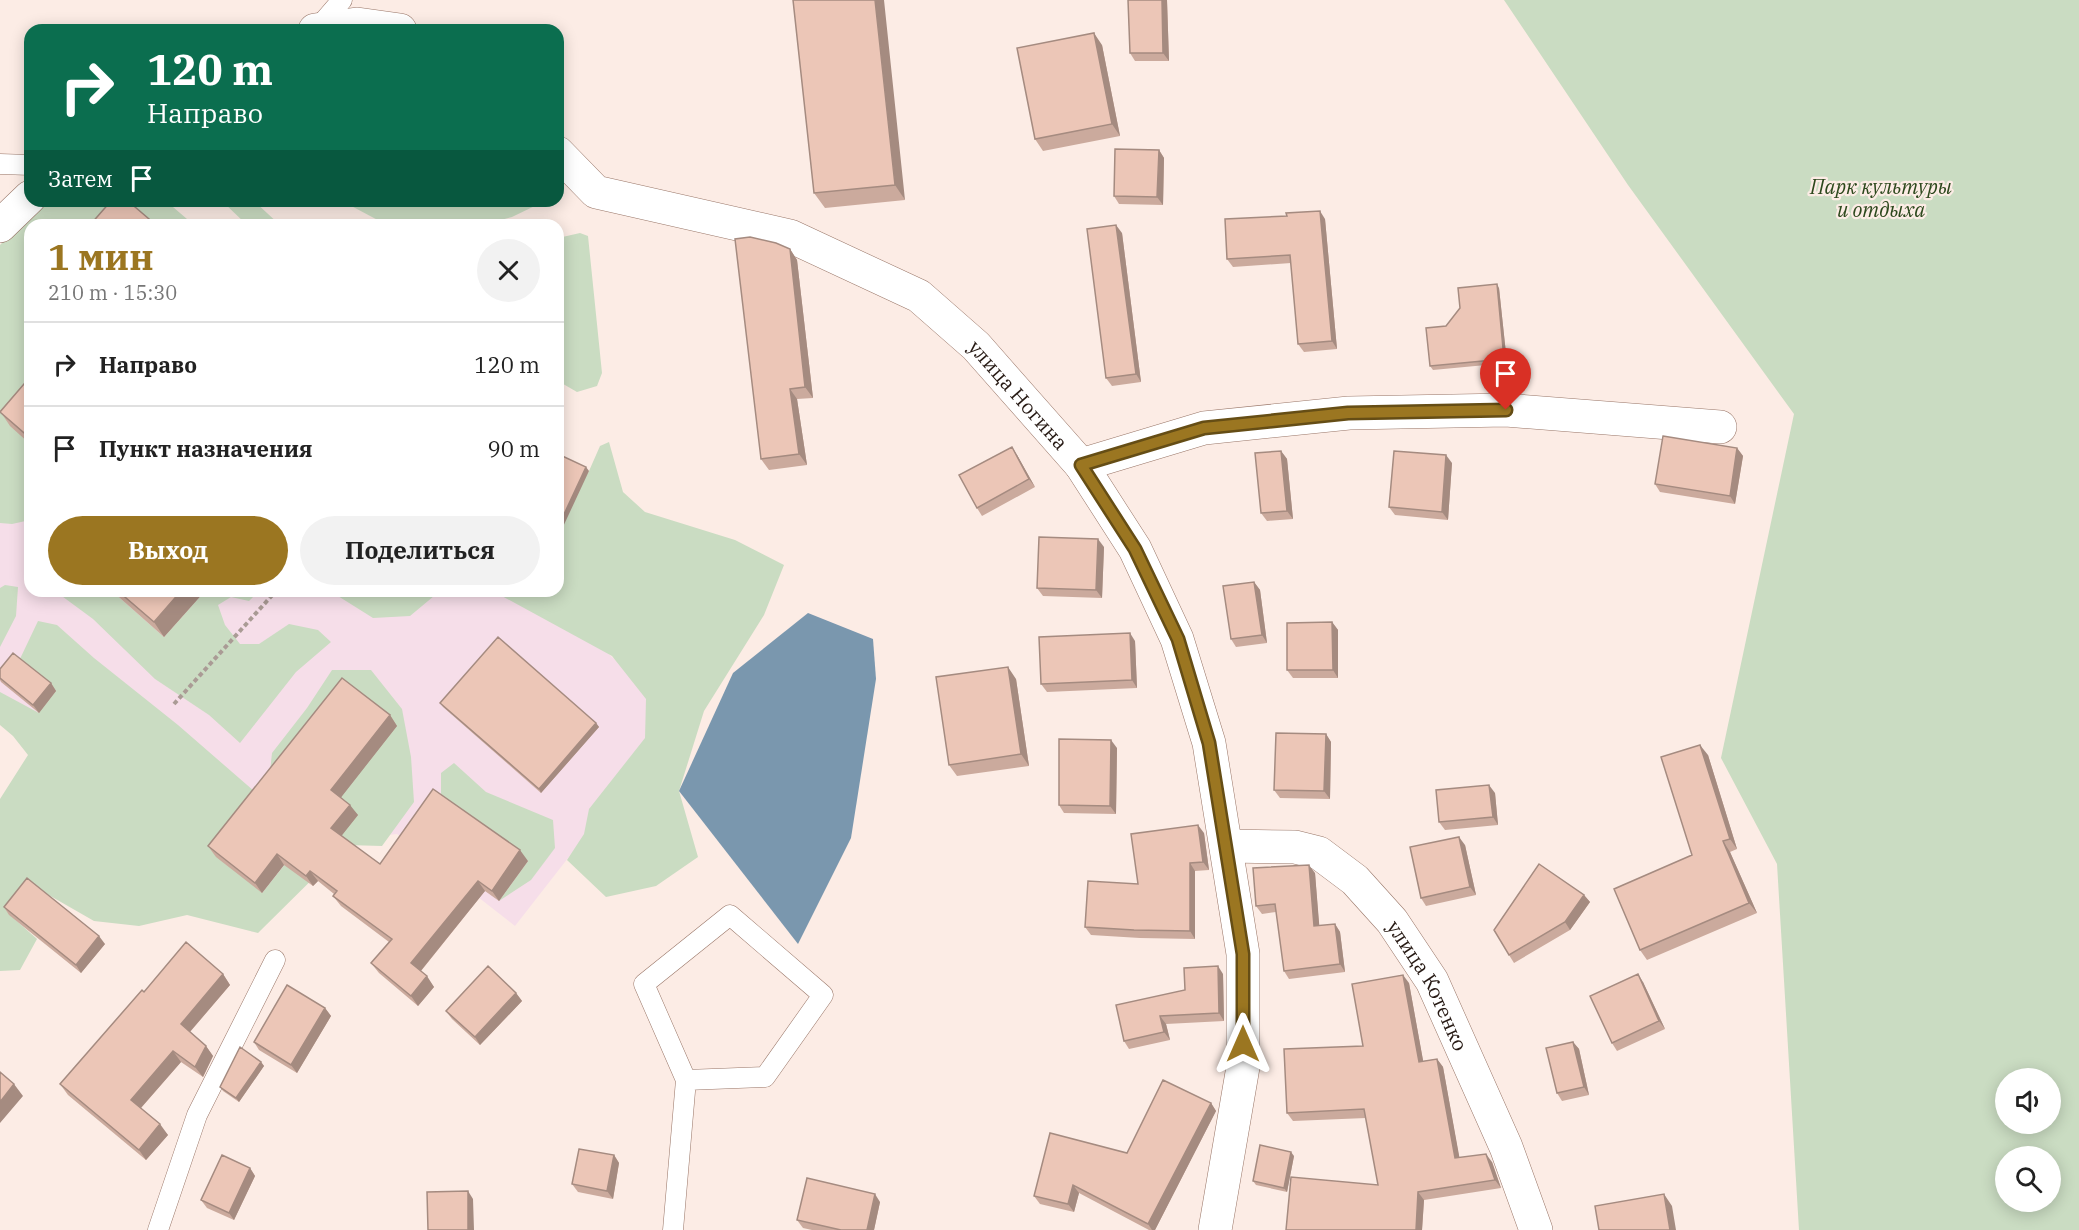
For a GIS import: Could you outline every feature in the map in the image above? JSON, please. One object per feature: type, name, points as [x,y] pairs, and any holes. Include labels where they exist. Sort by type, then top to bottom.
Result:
[{"type":"street","name":"улица Ногина","points":[[564,159],[596,192],[790,237],[919,296],[976,346],[1081,465],[1135,549],[1178,639],[1209,743],[1243,954],[1243,1067],[1215,1230]]},
{"type":"street","points":[[0,226],[24,203]]},
{"type":"street","points":[[1081,465],[1204,428],[1348,413],[1506,410],[1720,428]]},
{"type":"street","name":"улица Котенко","points":[[1226,846],[1295,847],[1319,853],[1354,880],[1392,921],[1432,981],[1506,1147],[1536,1230]]},
{"type":"lane","points":[[321,24],[342,0]]},
{"type":"lane","points":[[0,164],[24,165]]},
{"type":"lane","points":[[673,1230],[686,1080],[644,984],[730,915],[823,995],[765,1077],[686,1080]]},
{"type":"lane","points":[[158,1230],[197,1115],[275,960]]},
{"type":"path","points":[[174,704],[271,597]]},
{"type":"shaded area","points":[[24,263],[24,597],[560,597],[564,615],[661,700],[664,735],[515,926],[397,834],[344,840],[252,932],[0,703],[0,293]]},
{"type":"green space","name":"Парк культуры и отдыха","points":[[1504,0],[2079,0],[2079,1230],[1799,1230],[1777,864],[1721,758],[1794,414],[1628,185]]},
{"type":"green space","points":[[43,207],[173,207],[187,219],[28,219]]},
{"type":"green space","points":[[228,207],[260,207],[274,219],[241,219]]},
{"type":"green space","points":[[353,207],[533,207],[505,219],[376,219]]},
{"type":"green space","points":[[24,222],[24,521],[12,524],[0,523],[0,245]]},
{"type":"green space","points":[[580,233],[588,236],[602,373],[597,386],[577,392],[564,384],[564,237]]},
{"type":"green space","points":[[609,442],[623,492],[645,512],[735,540],[784,565],[764,615],[704,711],[679,791],[698,857],[656,886],[606,897],[567,860],[584,834],[589,809],[645,738],[646,699],[612,656],[504,597],[564,597],[564,516],[600,446]]},
{"type":"green space","points":[[5,585],[18,587],[16,616],[0,647],[0,588]]},
{"type":"green space","points":[[63,597],[119,597],[164,637],[200,597],[231,597],[218,605],[225,625],[240,644],[259,644],[289,624],[318,630],[331,642],[296,672],[240,743],[209,715],[155,679],[93,619]]},
{"type":"green space","points":[[231,597],[253,597],[249,601]]},
{"type":"green space","points":[[340,597],[433,597],[410,616],[373,618]]},
{"type":"green space","points":[[38,621],[57,625],[262,798],[262,893],[309,834],[270,772],[272,753],[307,708],[332,670],[371,670],[402,709],[411,757],[414,802],[382,846],[347,845],[258,933],[187,915],[139,926],[94,921],[33,886],[10,915],[37,939],[20,970],[0,971],[0,799],[28,755],[13,736],[0,725],[0,692],[39,713],[19,661]]},
{"type":"green space","points":[[454,763],[486,792],[553,820],[555,848],[531,880],[499,901],[528,861],[441,800],[441,773]]},
{"type":"water","points":[[808,613],[873,639],[876,679],[851,838],[798,944],[679,791],[733,673]]},
{"type":"building","points":[[793,0],[875,0],[895,185],[814,193]]},
{"type":"building","points":[[1128,0],[1162,0],[1163,53],[1130,53]]},
{"type":"building","points":[[1094,33],[1112,124],[1035,139],[1017,48]]},
{"type":"building","points":[[1115,149],[1159,150],[1157,197],[1114,196]]},
{"type":"building","points":[[106,207],[135,207],[149,219],[95,219]]},
{"type":"building","points":[[1320,211],[1332,341],[1298,344],[1290,255],[1227,259],[1225,219],[1287,216],[1286,213]]},
{"type":"building","points":[[1116,225],[1136,374],[1106,378],[1087,229]]},
{"type":"building","points":[[750,237],[790,249],[805,387],[790,389],[799,454],[761,459],[735,239]]},
{"type":"building","points":[[1497,284],[1504,359],[1430,366],[1426,328],[1446,326],[1460,308],[1458,288]]},
{"type":"building","points":[[24,384],[24,433],[0,412]]},
{"type":"building","points":[[1663,436],[1737,448],[1730,496],[1655,484]]},
{"type":"building","points":[[1012,447],[1029,479],[977,508],[959,475]]},
{"type":"building","points":[[1281,451],[1287,511],[1261,513],[1255,453]]},
{"type":"building","points":[[1394,451],[1446,455],[1442,512],[1389,507]]},
{"type":"building","points":[[564,457],[586,467],[564,514]]},
{"type":"building","points":[[1039,537],[1098,539],[1096,590],[1037,588]]},
{"type":"building","points":[[1254,582],[1262,635],[1231,639],[1223,586]]},
{"type":"building","points":[[125,597],[176,597],[154,622]]},
{"type":"building","points":[[1332,622],[1333,670],[1287,670],[1287,623]]},
{"type":"building","points":[[1130,633],[1132,680],[1041,684],[1039,637]]},
{"type":"building","points":[[498,637],[596,723],[539,789],[440,703]]},
{"type":"building","points":[[13,653],[51,683],[33,705],[0,678],[0,669]]},
{"type":"building","points":[[1008,667],[1021,754],[949,765],[936,677]]},
{"type":"building","points":[[342,678],[390,715],[331,790],[350,805],[331,828],[380,864],[433,789],[520,850],[492,891],[478,881],[411,963],[427,976],[411,996],[371,963],[392,939],[333,896],[337,891],[310,871],[306,876],[277,854],[255,883],[208,846]]},
{"type":"building","points":[[1276,733],[1326,734],[1324,791],[1274,790]]},
{"type":"building","points":[[1059,739],[1111,740],[1110,806],[1059,805]]},
{"type":"building","points":[[1700,745],[1730,839],[1723,841],[1749,903],[1640,950],[1614,889],[1692,855],[1661,757]]},
{"type":"building","points":[[1489,785],[1493,817],[1439,822],[1436,790]]},
{"type":"building","points":[[1198,825],[1203,862],[1190,863],[1190,931],[1085,927],[1088,881],[1138,884],[1131,834]]},
{"type":"building","points":[[1459,837],[1470,887],[1421,898],[1410,847]]},
{"type":"building","points":[[1539,864],[1584,895],[1565,922],[1509,955],[1494,930]]},
{"type":"building","points":[[1309,865],[1314,926],[1335,924],[1340,964],[1284,971],[1275,904],[1256,906],[1253,868]]},
{"type":"building","points":[[27,878],[99,936],[76,965],[4,907]]},
{"type":"building","points":[[186,942],[223,974],[181,1024],[206,1046],[195,1067],[173,1051],[131,1100],[160,1124],[139,1150],[60,1084]]},
{"type":"building","points":[[488,966],[516,993],[475,1037],[446,1011]]},
{"type":"building","points":[[1218,966],[1219,1013],[1160,1016],[1164,1032],[1124,1041],[1116,1005],[1185,990],[1184,968]]},
{"type":"building","points":[[1638,974],[1659,1021],[1612,1043],[1590,996]]},
{"type":"building","points":[[1403,975],[1419,1062],[1437,1059],[1455,1158],[1486,1154],[1495,1180],[1418,1192],[1416,1230],[1286,1230],[1291,1177],[1378,1185],[1364,1109],[1287,1113],[1284,1049],[1363,1046],[1352,984]]},
{"type":"building","points":[[287,985],[325,1008],[291,1065],[254,1042]]},
{"type":"building","points":[[1573,1042],[1584,1087],[1557,1093],[1546,1048]]},
{"type":"building","points":[[240,1047],[261,1062],[236,1098],[220,1087]]},
{"type":"building","points":[[0,1072],[14,1084],[0,1102]]},
{"type":"building","points":[[1163,1080],[1211,1103],[1148,1224],[1073,1185],[1068,1204],[1034,1196],[1050,1133],[1127,1153]]},
{"type":"building","points":[[1260,1145],[1291,1152],[1284,1188],[1253,1181]]},
{"type":"building","points":[[579,1149],[614,1155],[607,1191],[572,1184]]},
{"type":"building","points":[[222,1155],[250,1168],[229,1213],[201,1200]]},
{"type":"building","points":[[807,1178],[875,1194],[867,1230],[841,1230],[797,1220]]},
{"type":"building","points":[[468,1191],[468,1230],[428,1230],[427,1192]]},
{"type":"building","points":[[1664,1194],[1670,1230],[1599,1230],[1595,1206]]},
{"type":"route","points":[[1243,1044],[1243,954],[1209,743],[1178,639],[1135,549],[1081,465],[1204,428],[1348,413],[1506,410]]}]
